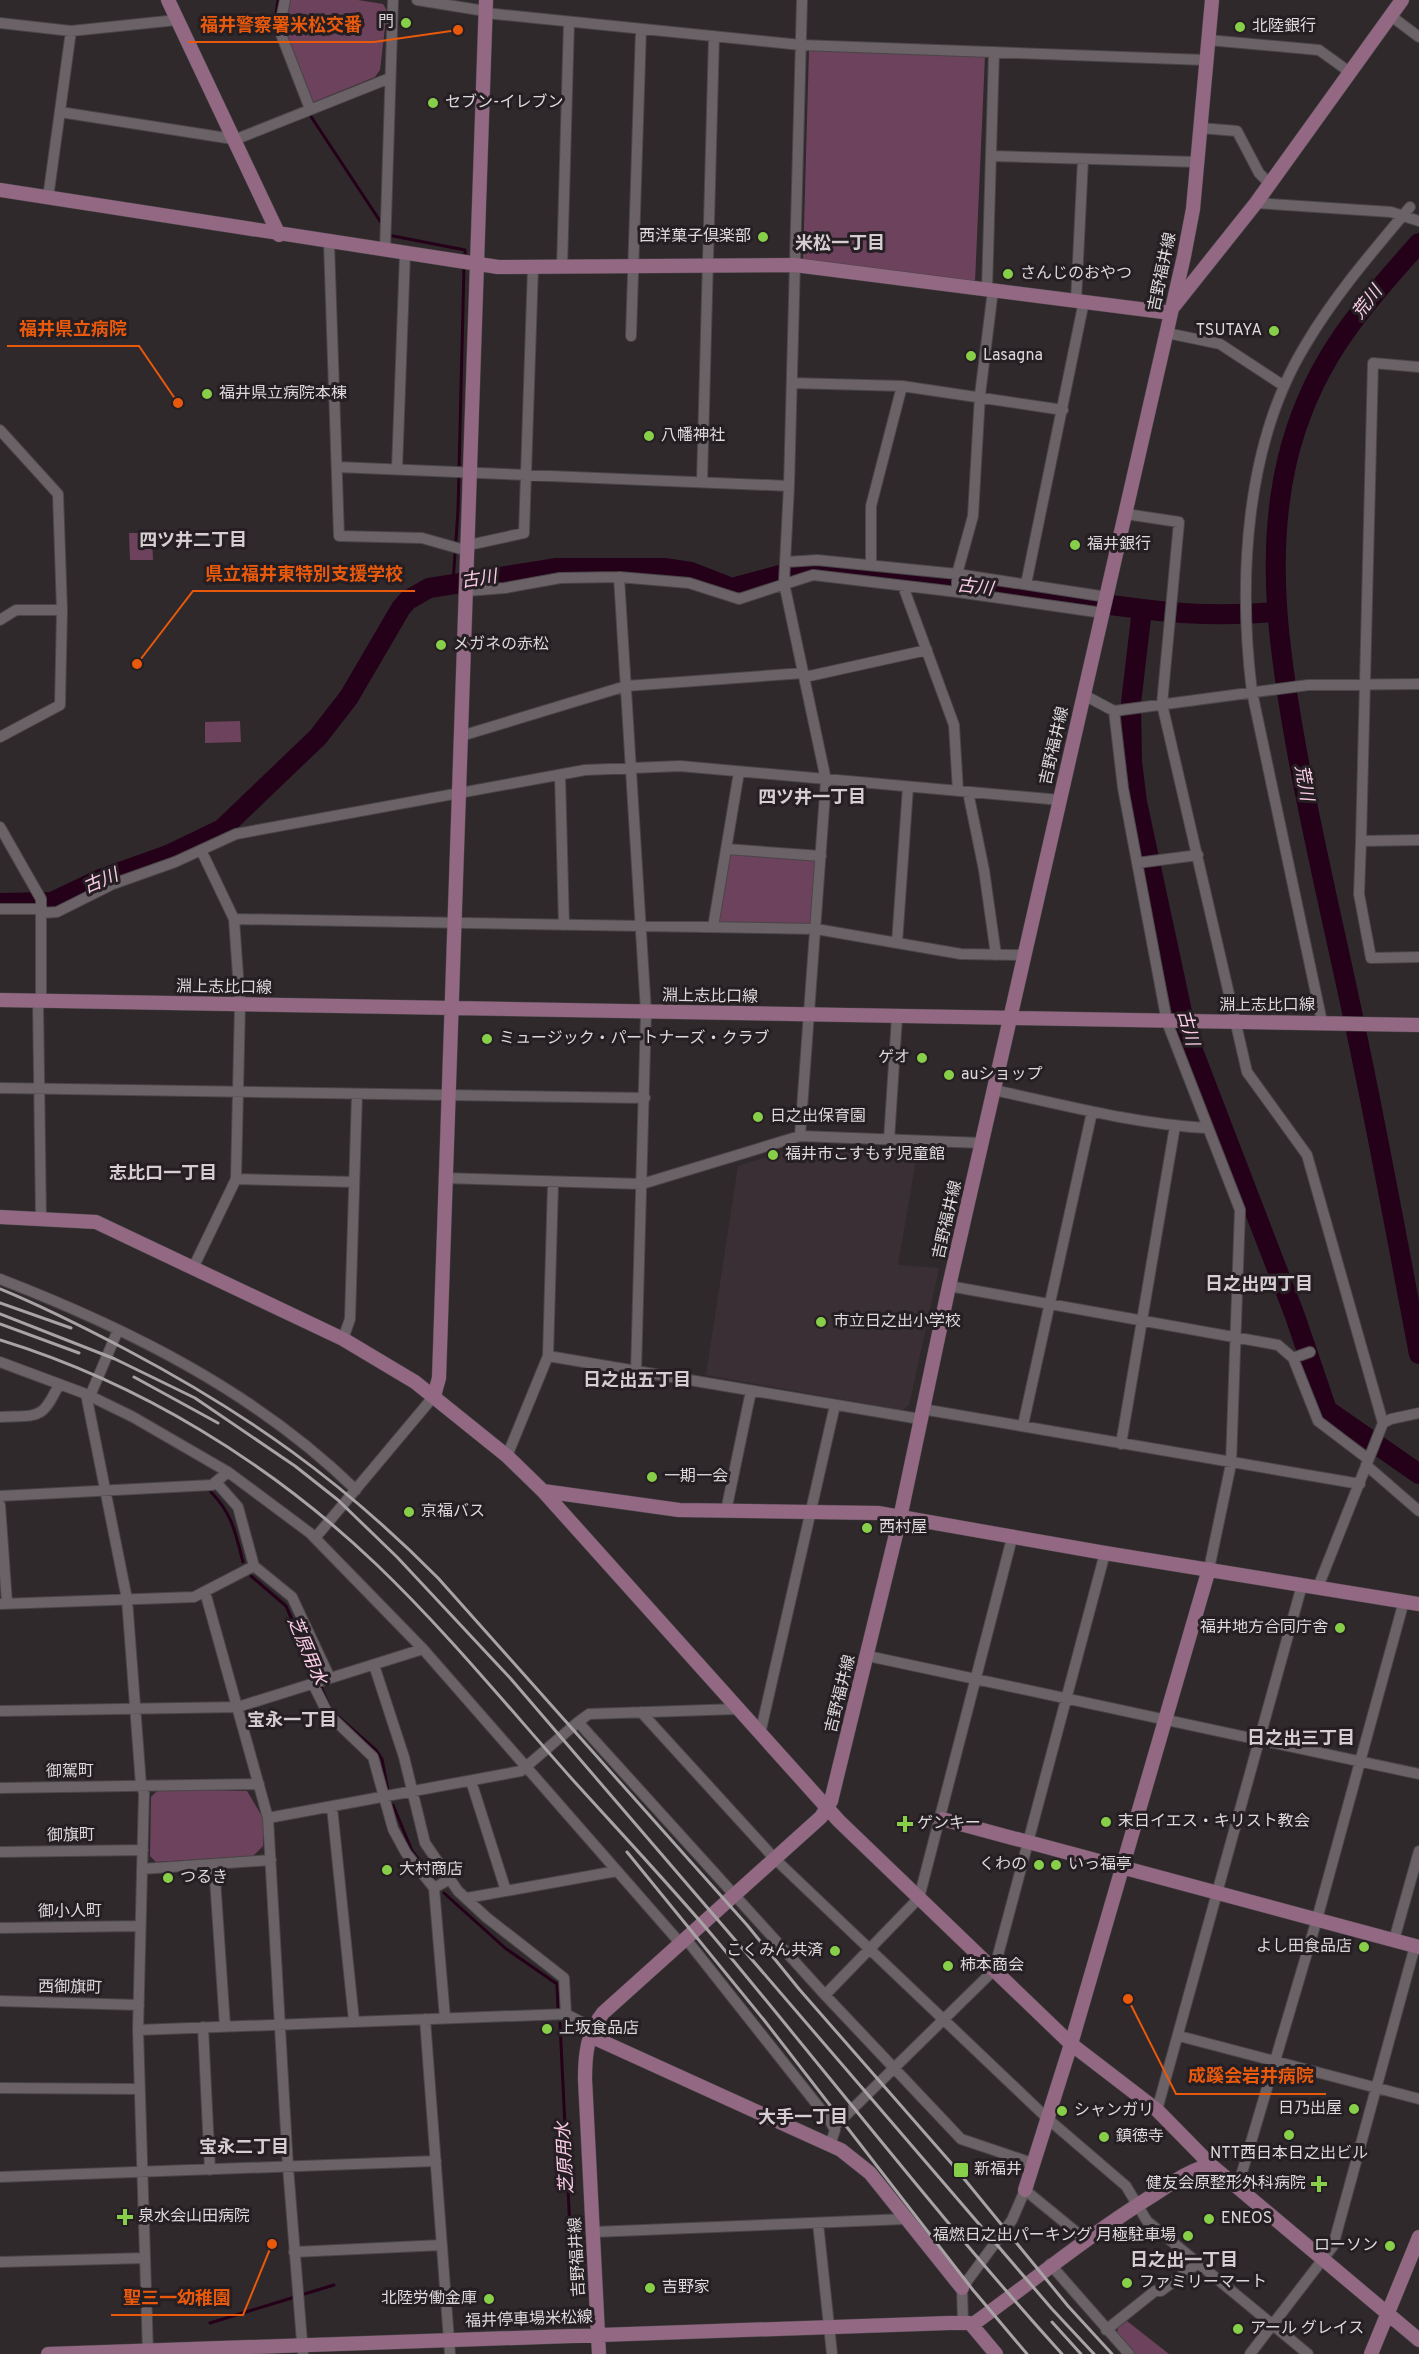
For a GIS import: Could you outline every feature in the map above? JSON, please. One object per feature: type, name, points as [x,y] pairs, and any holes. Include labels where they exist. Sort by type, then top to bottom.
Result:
[{"type":"street","points":[[168,0],[279,235]]},
{"type":"street","points":[[285,0],[279,29],[310,110]]},
{"type":"street","points":[[385,251],[393,0]]},
{"type":"street","points":[[417,0],[485,8],[569,22],[801,45],[1206,60]]},
{"type":"street","points":[[800,1136],[826,780],[784,583],[789,486],[802,0]]},
{"type":"street","name":"吉野福井線","points":[[599,2354],[585,2056],[592,2032],[612,2005],[735,1896],[828,1809],[868,1656],[900,1518],[949,1286],[1172,311],[1193,209],[1212,0]]},
{"type":"street","points":[[0,190],[478,265],[562,267],[795,265],[1172,311],[1256,203],[1402,0]]},
{"type":"street","points":[[315,1538],[434,1396],[439,1378],[485,8]]},
{"type":"street","points":[[1391,16],[1419,37]]},
{"type":"street","points":[[0,23],[71,31],[177,20]]},
{"type":"street","points":[[562,267],[569,22]]},
{"type":"street","points":[[631,336],[641,29]]},
{"type":"street","points":[[48,198],[71,31]]},
{"type":"street","points":[[702,482],[714,36]]},
{"type":"street","points":[[1208,40],[1319,50],[1351,73]]},
{"type":"street","points":[[957,592],[957,574],[973,516],[980,395],[990,290],[994,52]]},
{"type":"street","points":[[60,112],[233,139],[390,78]]},
{"type":"street","points":[[1200,128],[1237,131],[1259,172],[1270,184]]},
{"type":"street","points":[[991,156],[1197,162]]},
{"type":"street","points":[[1026,584],[1064,410],[1080,301],[1083,159]]},
{"type":"street","points":[[1256,203],[1410,215]]},
{"type":"street","points":[[1322,1022],[1252,692],[1248,655],[1247,598],[1251,518],[1259,457],[1266,429],[1305,345],[1329,307],[1410,215]]},
{"type":"street","points":[[329,243],[339,536],[422,538],[468,548],[524,533],[533,267]]},
{"type":"street","points":[[397,469],[405,254]]},
{"type":"street","points":[[1167,333],[1220,344],[1284,386]]},
{"type":"street","points":[[1419,367],[1372,363],[1359,894],[1371,958],[1419,957]]},
{"type":"street","points":[[792,384],[902,386],[980,395],[1064,410]]},
{"type":"street","points":[[871,565],[871,506],[902,386]]},
{"type":"street","points":[[0,430],[58,494],[62,610],[60,705],[0,737]]},
{"type":"street","points":[[337,467],[789,486]]},
{"type":"street","points":[[1126,514],[1179,522],[1162,704],[1247,1072],[1307,1155],[1381,1428],[1318,1587]]},
{"type":"street","points":[[786,562],[817,560],[957,574],[1107,597]]},
{"type":"street","points":[[467,591],[505,588],[560,578],[619,577],[689,583],[739,599],[813,575],[957,592],[1103,613]]},
{"type":"street","points":[[619,577],[646,1012],[636,1372]]},
{"type":"street","points":[[903,586],[954,725],[963,792],[984,870],[996,955]]},
{"type":"street","points":[[0,620],[16,610],[62,610]]},
{"type":"street","points":[[461,736],[626,686],[804,675],[927,650]]},
{"type":"street","points":[[1084,695],[1118,710],[1308,685],[1419,684]]},
{"type":"street","points":[[962,2288],[1012,2220],[1025,2190],[1071,2044],[1209,1569],[1231,1464],[1238,1338],[1240,1210],[1206,1128],[1177,1022],[1123,788],[1118,710]]},
{"type":"street","points":[[0,909],[57,912],[113,884],[236,834],[459,795],[585,770],[680,766],[1060,800]]},
{"type":"street","points":[[713,927],[739,772]]},
{"type":"street","points":[[560,775],[564,925]]},
{"type":"street","points":[[897,943],[908,787]]},
{"type":"street","points":[[0,826],[41,898],[39,1001],[41,1219]]},
{"type":"street","points":[[1361,841],[1419,840]]},
{"type":"street","points":[[726,849],[821,856]]},
{"type":"street","points":[[193,1268],[236,1179],[240,1004],[234,919],[201,850]]},
{"type":"street","points":[[1139,862],[1198,855]]},
{"type":"street","points":[[234,919],[816,929],[961,954],[1025,955]]},
{"type":"street","name":"淵上志比口線","points":[[0,1000],[1419,1025]]},
{"type":"street","points":[[889,1140],[897,1017]]},
{"type":"street","points":[[0,1088],[645,1098]]},
{"type":"street","points":[[994,1090],[1092,1112],[1175,1126],[1206,1128]]},
{"type":"street","points":[[343,1340],[350,1319],[357,1094]]},
{"type":"street","points":[[1023,1425],[1092,1112]]},
{"type":"street","points":[[1121,1444],[1175,1126]]},
{"type":"street","points":[[444,1179],[553,1184],[642,1184],[800,1136],[982,1143]]},
{"type":"street","points":[[236,1179],[354,1182]]},
{"type":"street","points":[[507,1456],[548,1356],[553,1184]]},
{"type":"street","points":[[0,1217],[96,1222],[343,1340],[415,1382],[434,1396],[507,1456],[543,1491],[828,1809],[1071,2044],[1157,2110],[1211,2165],[1285,2224],[1323,2261],[1419,2340]]},
{"type":"street","points":[[0,1279],[57,1301],[200,1372],[262,1411],[303,1442],[356,1490]]},
{"type":"street","points":[[949,1286],[1278,1345],[1296,1357],[1318,1421],[1368,1459],[1419,1511]]},
{"type":"street","points":[[118,1330],[88,1395],[104,1490],[127,1599],[141,1785],[144,1793],[138,2030],[148,2352]]},
{"type":"street","points":[[1296,1357],[1310,1352]]},
{"type":"street","points":[[548,1356],[835,1404],[1023,1425],[1231,1464],[1359,1484]]},
{"type":"street","points":[[0,1362],[88,1395],[133,1417],[228,1472],[315,1538],[423,1649],[617,1871],[683,1941],[834,2127]]},
{"type":"street","points":[[0,1417],[39,1414],[48,1408],[59,1384]]},
{"type":"street","points":[[726,1511],[751,1391]]},
{"type":"street","points":[[760,1734],[813,1512],[835,1404]]},
{"type":"street","points":[[1381,1428],[1404,1416],[1419,1413]]},
{"type":"street","points":[[0,1496],[212,1485],[228,1472]]},
{"type":"street","points":[[216,1482],[237,1507],[254,1566],[292,1597],[330,1678]]},
{"type":"street","points":[[543,1491],[678,1510],[878,1513],[1106,1554],[1419,1604]]},
{"type":"street","points":[[0,1505],[4,1604],[194,1597],[254,1566]]},
{"type":"street","points":[[825,1995],[920,1898],[1012,1538]]},
{"type":"street","points":[[830,2145],[834,2127],[994,1970],[1106,1554]]},
{"type":"street","points":[[1157,2110],[1302,1585]]},
{"type":"street","points":[[205,1592],[268,1818],[288,2167],[302,2349]]},
{"type":"street","points":[[1238,2186],[1317,1919],[1404,1601]]},
{"type":"street","points":[[0,1710],[238,1707],[423,1649]]},
{"type":"street","points":[[868,1656],[1419,1774]]},
{"type":"street","points":[[374,1665],[404,1757],[424,1843],[467,1898],[564,1978],[566,2014]]},
{"type":"street","points":[[313,1684],[327,1714],[373,1757],[383,1798],[406,1853],[434,1888],[444,2018]]},
{"type":"street","points":[[268,1818],[383,1798],[526,1768],[586,1714],[737,1709]]},
{"type":"street","points":[[641,1712],[775,1859],[1048,2119],[1126,2186],[1147,2221],[1308,2354]]},
{"type":"street","points":[[578,1722],[825,1995],[961,2139],[1032,2163]]},
{"type":"street","points":[[471,1780],[506,1891]]},
{"type":"street","name":"御駕町","points":[[0,1788],[259,1784]]},
{"type":"street","points":[[332,1807],[354,2021]]},
{"type":"street","points":[[942,1819],[1417,1946],[1334,2246],[1250,2354]]},
{"type":"street","name":"御旗町","points":[[0,1852],[142,1850]]},
{"type":"street","points":[[1394,1940],[1419,1851]]},
{"type":"street","points":[[142,1869],[271,1860]]},
{"type":"street","points":[[214,1864],[225,2026]]},
{"type":"street","points":[[467,1898],[617,1871]]},
{"type":"street","points":[[434,1888],[450,1879]]},
{"type":"street","name":"御小人町","points":[[0,1928],[140,1926]]},
{"type":"street","name":"西御旗町","points":[[0,2001],[138,2005]]},
{"type":"street","points":[[138,2030],[566,2014],[592,2032],[830,2145],[870,2173],[962,2288],[967,2324],[996,2354]]},
{"type":"street","points":[[425,2019],[450,2354]]},
{"type":"street","points":[[203,2027],[210,2170]]},
{"type":"street","points":[[1179,2036],[1419,2099]]},
{"type":"street","points":[[0,2088],[140,2089]]},
{"type":"street","points":[[0,2177],[436,2161]]},
{"type":"street","points":[[967,2324],[1137,2205],[1185,2175],[1211,2165]]},
{"type":"street","points":[[1025,2190],[1086,2240]]},
{"type":"street","points":[[594,2232],[905,2219]]},
{"type":"street","points":[[818,2223],[832,2354]]},
{"type":"street","points":[[1371,2354],[1385,2313],[1419,2237]]},
{"type":"street","points":[[294,2252],[442,2245]]},
{"type":"street","points":[[0,2262],[145,2258]]},
{"type":"street","points":[[1050,2264],[1129,2354]]},
{"type":"street","points":[[1106,2330],[1155,2291],[1161,2291],[1197,2264]]},
{"type":"street","name":"福井停車場米松線","points":[[48,2354],[302,2349],[449,2339],[967,2324]]},
{"type":"shaded area","points":[[291,0],[358,0],[383,4],[387,11],[380,70],[375,77],[311,103],[283,30]]},
{"type":"shaded area","points":[[809,50],[985,56],[975,282],[803,261]]},
{"type":"shaded area","points":[[129,533],[152,533],[153,560],[130,560]]},
{"type":"shaded area","points":[[240,721],[241,742],[205,743],[205,722]]},
{"type":"shaded area","points":[[726,849],[821,856],[816,929],[713,927]]},
{"type":"shaded area","name":"市立日之出小学校","points":[[802,1146],[918,1148],[898,1265],[939,1268],[909,1405],[902,1410],[706,1375],[738,1166]]},
{"type":"shaded area","points":[[159,1789],[247,1791],[263,1818],[263,1846],[253,1856],[156,1862],[150,1856],[151,1797]]},
{"type":"shaded area","points":[[1127,2321],[1169,2354],[1134,2354],[1117,2335],[1118,2327]]},
{"type":"waterway","points":[[275,22],[278,0]]},
{"type":"waterway","points":[[308,112],[382,224]]},
{"type":"waterway","points":[[388,235],[465,250],[465,257]]},
{"type":"waterway","name":"荒川","points":[[1419,243],[1356,318],[1338,343],[1308,396],[1287,461],[1280,496],[1276,568],[1284,675],[1296,746],[1368,1087],[1419,1354]]},
{"type":"waterway","points":[[453,583],[458,510],[464,267]]},
{"type":"waterway","name":"古川","points":[[0,903],[52,902],[98,880],[168,855],[222,829],[318,737],[349,697],[401,608],[408,600],[429,588],[557,568],[664,568],[691,572],[732,588],[810,567],[1142,609],[1131,703],[1132,762],[1137,802],[1187,1035],[1295,1316],[1327,1410],[1419,1474]]},
{"type":"waterway","points":[[1142,609],[1209,614],[1276,612]]},
{"type":"waterway","name":"芝原用水","points":[[211,1492],[229,1516],[243,1562]]},
{"type":"waterway","name":"芝原用水","points":[[251,1576],[286,1606],[331,1710],[376,1750],[382,1759],[388,1791]]},
{"type":"waterway","name":"芝原用水","points":[[393,1805],[412,1851],[433,1878]]},
{"type":"waterway","name":"芝原用水","points":[[444,1893],[505,1948],[557,1984],[558,2009]]},
{"type":"waterway","name":"芝原用水","points":[[560,2023],[573,2292]]},
{"type":"waterway","points":[[301,2295],[334,2285]]},
{"type":"waterway","points":[[210,2323],[295,2297]]},
{"type":"railway","points":[[0,1289],[111,1342],[213,1399],[329,1480],[402,1543],[438,1578],[747,1925],[799,1989],[952,2164],[1068,2306],[1112,2354]]},
{"type":"railway","points":[[0,1303],[71,1328]]},
{"type":"railway","points":[[0,1314],[115,1359],[195,1398],[295,1466],[338,1500],[397,1557],[511,1679],[1052,2309],[1094,2354]]},
{"type":"railway","points":[[0,1324],[79,1353]]},
{"type":"railway","points":[[0,1340],[103,1379],[201,1430],[292,1492],[376,1564],[452,1642],[695,1915],[928,2199],[1062,2354]]},
{"type":"railway","points":[[134,1377],[218,1423]]},
{"type":"railway","points":[[627,1852],[764,2020],[973,2290],[1027,2354]]},
{"type":"railway","points":[[1052,2322],[1081,2354]]},
{"type":"place","name":"門","points":[[406,23]]},
{"type":"place","name":"北陸銀行","points":[[1240,27]]},
{"type":"place","name":"福井警察署米松交番","points":[[458,30]]},
{"type":"place","name":"セブン-イレブン","points":[[433,103]]},
{"type":"place","name":"西洋菓子倶楽部","points":[[763,237]]},
{"type":"place","name":"さんじのおやつ","points":[[1008,274]]},
{"type":"place","name":"TSUTAYA","points":[[1274,331]]},
{"type":"place","name":"Lasagna","points":[[971,356]]},
{"type":"place","name":"福井県立病院本棟","points":[[207,394]]},
{"type":"place","name":"福井県立病院","points":[[178,403]]},
{"type":"place","name":"八幡神社","points":[[649,436]]},
{"type":"place","name":"福井銀行","points":[[1075,545]]},
{"type":"place","name":"メガネの赤松","points":[[441,645]]},
{"type":"place","name":"県立福井東特別支援学校","points":[[137,664]]},
{"type":"place","name":"ミュージック・パートナーズ・クラブ","points":[[487,1039]]},
{"type":"place","name":"ゲオ","points":[[922,1058]]},
{"type":"place","name":"auショップ","points":[[949,1075]]},
{"type":"place","name":"日之出保育園","points":[[758,1117]]},
{"type":"place","name":"福井市こすもす児童館","points":[[773,1155]]},
{"type":"place","name":"市立日之出小学校","points":[[821,1322]]},
{"type":"place","name":"一期一会","points":[[652,1477]]},
{"type":"place","name":"京福バス","points":[[409,1512]]},
{"type":"place","name":"西村屋","points":[[867,1528]]},
{"type":"place","name":"福井地方合同庁舎","points":[[1340,1628]]},
{"type":"place","name":"末日イエス・キリスト教会","points":[[1106,1822]]},
{"type":"place","name":"ゲンキー","points":[[905,1824]]},
{"type":"place","name":"くわの","points":[[1039,1865]]},
{"type":"place","name":"いっ福亭","points":[[1056,1865]]},
{"type":"place","name":"大村商店","points":[[387,1870]]},
{"type":"place","name":"つるき","points":[[168,1878]]},
{"type":"place","name":"よし田食品店","points":[[1364,1947]]},
{"type":"place","name":"こくみん共済","points":[[835,1951]]},
{"type":"place","name":"柿本商会","points":[[948,1966]]},
{"type":"place","name":"成蹊会岩井病院","points":[[1128,1999]]},
{"type":"place","name":"上坂食品店","points":[[547,2029]]},
{"type":"place","name":"日乃出屋","points":[[1354,2109]]},
{"type":"place","name":"シャンガリ","points":[[1062,2111]]},
{"type":"place","name":"NTT西日本日之出ビル","points":[[1289,2135]]},
{"type":"place","name":"鎮徳寺","points":[[1104,2137]]},
{"type":"place","name":"新福井","points":[[961,2170]]},
{"type":"place","name":"健友会原整形外科病院","points":[[1319,2184]]},
{"type":"place","name":"泉水会山田病院","points":[[125,2217]]},
{"type":"place","name":"ENEOS","points":[[1209,2219]]},
{"type":"place","name":"福燃日之出パーキング 月極駐車場","points":[[1188,2236]]},
{"type":"place","name":"聖三一幼稚園","points":[[272,2244]]},
{"type":"place","name":"ローソン","points":[[1390,2246]]},
{"type":"place","name":"ファミリーマート","points":[[1127,2283]]},
{"type":"place","name":"吉野家","points":[[650,2288]]},
{"type":"place","name":"北陸労働金庫","points":[[489,2299]]},
{"type":"place","name":"アール グレイス","points":[[1238,2329]]},
{"type":"district","name":"米松一丁目","points":[[840,244]]},
{"type":"district","name":"四ツ井二丁目","points":[[193,541]]},
{"type":"district","name":"四ツ井一丁目","points":[[812,798]]},
{"type":"district","name":"志比口一丁目","points":[[163,1174]]},
{"type":"district","name":"日之出四丁目","points":[[1259,1285]]},
{"type":"district","name":"日之出五丁目","points":[[637,1381]]},
{"type":"district","name":"宝永一丁目","points":[[292,1721]]},
{"type":"district","name":"日之出三丁目","points":[[1301,1739]]},
{"type":"district","name":"大手一丁目","points":[[803,2118]]},
{"type":"district","name":"宝永二丁目","points":[[244,2148]]},
{"type":"district","name":"日之出一丁目","points":[[1184,2261]]}]
